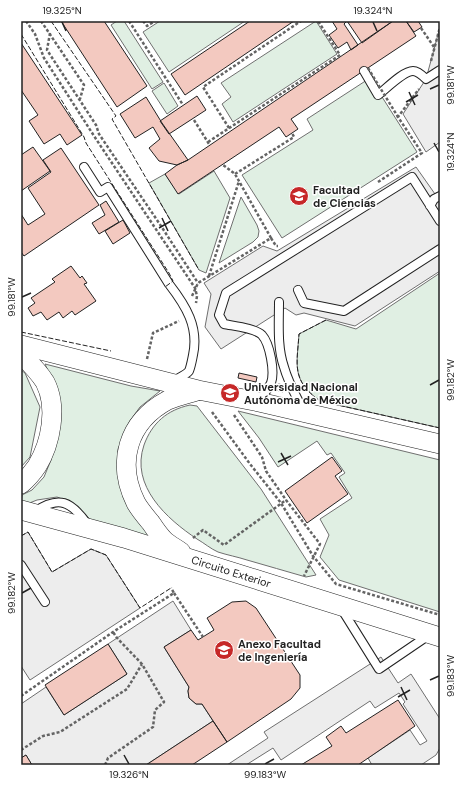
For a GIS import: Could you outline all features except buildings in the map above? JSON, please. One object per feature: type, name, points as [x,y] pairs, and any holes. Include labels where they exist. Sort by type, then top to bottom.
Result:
[{"type":"street","points":[[21,345],[170,384],[259,402],[440,444]]},
{"type":"street","points":[[21,354],[35,368],[45,384],[51,403],[51,422],[46,447],[37,467],[21,484]]},
{"type":"street","points":[[191,559],[164,540],[137,505],[129,486],[126,468],[127,449],[130,440],[134,431],[144,419],[168,400],[198,390]]},
{"type":"street","name":"Circuito Exterior","points":[[27,511],[90,528],[191,559],[434,636]]},
{"type":"lane","points":[[366,70],[378,95],[405,74],[413,71],[426,79],[440,70]]},
{"type":"lane","points":[[84,167],[100,192],[108,187],[169,284],[177,294],[195,329],[192,362],[188,372],[170,384]]},
{"type":"lane","points":[[259,402],[271,382],[272,368],[269,349],[262,335],[250,330],[224,324],[219,315],[226,293],[412,177],[440,222]]},
{"type":"lane","points":[[430,206],[434,200],[440,196]]},
{"type":"lane","points":[[298,290],[304,303],[344,311],[440,249]]},
{"type":"lane","points":[[279,302],[279,336],[283,366],[304,412]]},
{"type":"lane","points":[[21,565],[45,602]]},
{"type":"lane","points":[[339,606],[379,669],[434,636]]},
{"type":"path","points":[[26,21],[35,34],[44,58],[186,274]]},
{"type":"path","points":[[41,21],[84,85],[80,100]]},
{"type":"path","points":[[129,21],[183,105]]},
{"type":"path","points":[[143,21],[147,26],[155,21]]},
{"type":"path","points":[[230,128],[203,87],[302,21]]},
{"type":"path","points":[[194,120],[208,143],[340,55],[318,21]]},
{"type":"path","points":[[421,28],[435,47]]},
{"type":"path","points":[[50,34],[47,50],[96,125],[99,134],[198,283]]},
{"type":"path","points":[[366,70],[422,153],[376,183]]},
{"type":"path","points":[[235,174],[294,137],[292,133]]},
{"type":"path","points":[[223,165],[235,174],[276,246],[283,242]]},
{"type":"path","points":[[209,276],[239,181]]},
{"type":"path","points":[[189,303],[198,283],[271,238]]},
{"type":"path","points":[[146,361],[153,333],[185,318]]},
{"type":"path","points":[[210,409],[250,464],[281,503],[313,556],[336,584],[440,615]]},
{"type":"path","points":[[234,415],[262,457],[266,471],[320,544],[301,582]]},
{"type":"path","points":[[193,538],[203,530],[224,545],[286,500]]},
{"type":"path","points":[[171,588],[203,637]]},
{"type":"path","points":[[21,696],[113,632],[174,593]]},
{"type":"path","points":[[105,765],[108,758],[153,727],[156,710],[164,702],[142,664],[113,632]]},
{"type":"path","points":[[21,750],[43,736],[60,732],[127,689],[142,664]]},
{"type":"green space","points":[[117,21],[124,21],[163,82],[152,89],[111,25]]},
{"type":"green space","points":[[160,21],[245,21],[169,72],[143,32]]},
{"type":"green space","points":[[316,21],[337,54],[233,122],[222,104],[231,97],[221,83]]},
{"type":"green space","points":[[370,78],[417,152],[282,238],[242,175],[313,130],[307,119]]},
{"type":"green space","points":[[164,83],[178,106],[167,114],[152,91]]},
{"type":"green space","points":[[214,171],[230,198],[206,273],[199,270],[149,183],[165,174],[179,194]]},
{"type":"green space","points":[[241,197],[257,225],[259,231],[258,237],[253,242],[219,263]]},
{"type":"green space","points":[[440,273],[440,428],[320,401],[304,386],[300,379],[297,363],[299,334],[326,320],[356,329]]},
{"type":"green space","points":[[45,364],[131,386],[160,391],[140,407],[130,421],[118,449],[118,470],[158,543],[92,521],[72,503],[57,497],[37,500],[27,504],[21,502],[22,495],[32,490],[44,477],[51,460],[58,393]]},
{"type":"green space","points":[[21,370],[25,373],[40,407],[30,457],[21,467]]},
{"type":"green space","points":[[190,405],[197,406],[261,489],[316,575],[306,577],[218,552],[174,522],[154,500],[142,474],[141,460],[147,437],[156,424],[167,414]]},
{"type":"green space","points":[[238,411],[440,460],[440,612],[339,580],[320,557],[329,535],[320,519],[352,498],[339,477],[345,473],[331,453],[327,455],[317,441],[278,467],[259,438]]},
{"type":"shaded area","points":[[440,27],[440,142],[426,152],[403,114],[426,79]]},
{"type":"shaded area","points":[[416,167],[435,194],[440,191],[440,271],[355,326],[304,313],[296,315],[285,308],[221,349],[205,327],[211,294],[204,283],[263,246],[277,251]]},
{"type":"shaded area","points":[[28,532],[52,572],[91,549],[106,555],[140,608],[30,680],[21,666],[21,536]]},
{"type":"shaded area","points":[[173,601],[191,630],[164,647],[189,687],[189,698],[196,704],[202,704],[213,721],[146,765],[32,765],[26,755],[21,758],[21,704],[46,687],[64,715],[127,674],[108,644]]},
{"type":"shaded area","points":[[381,657],[398,683],[411,674],[440,719],[440,748],[436,755],[421,765],[372,765],[368,758],[410,730],[420,745],[427,741],[403,704],[405,702],[399,693],[375,708],[370,701],[281,760],[273,748],[246,765],[227,765],[268,738],[264,732]]},
{"type":"fence","points":[[51,21],[116,116],[112,119],[199,270]]},
{"type":"fence","points":[[21,34],[84,137],[86,143],[169,273],[173,281],[165,287]]},
{"type":"fence","points":[[326,320],[299,334],[297,355],[298,371],[304,386],[311,393],[320,401],[440,428]]},
{"type":"fence","points":[[21,332],[111,351]]},
{"type":"fence","points":[[21,536],[28,532],[52,572],[91,549],[106,555],[140,608],[171,588]]},
{"type":"place","name":"Facultad de Ciencias","points":[[299,196]]},
{"type":"place","name":"Universidad Nacional Autónoma de México","points":[[230,393]]},
{"type":"place","name":"Anexo Facultad de Ingeniería","points":[[224,650]]}]
